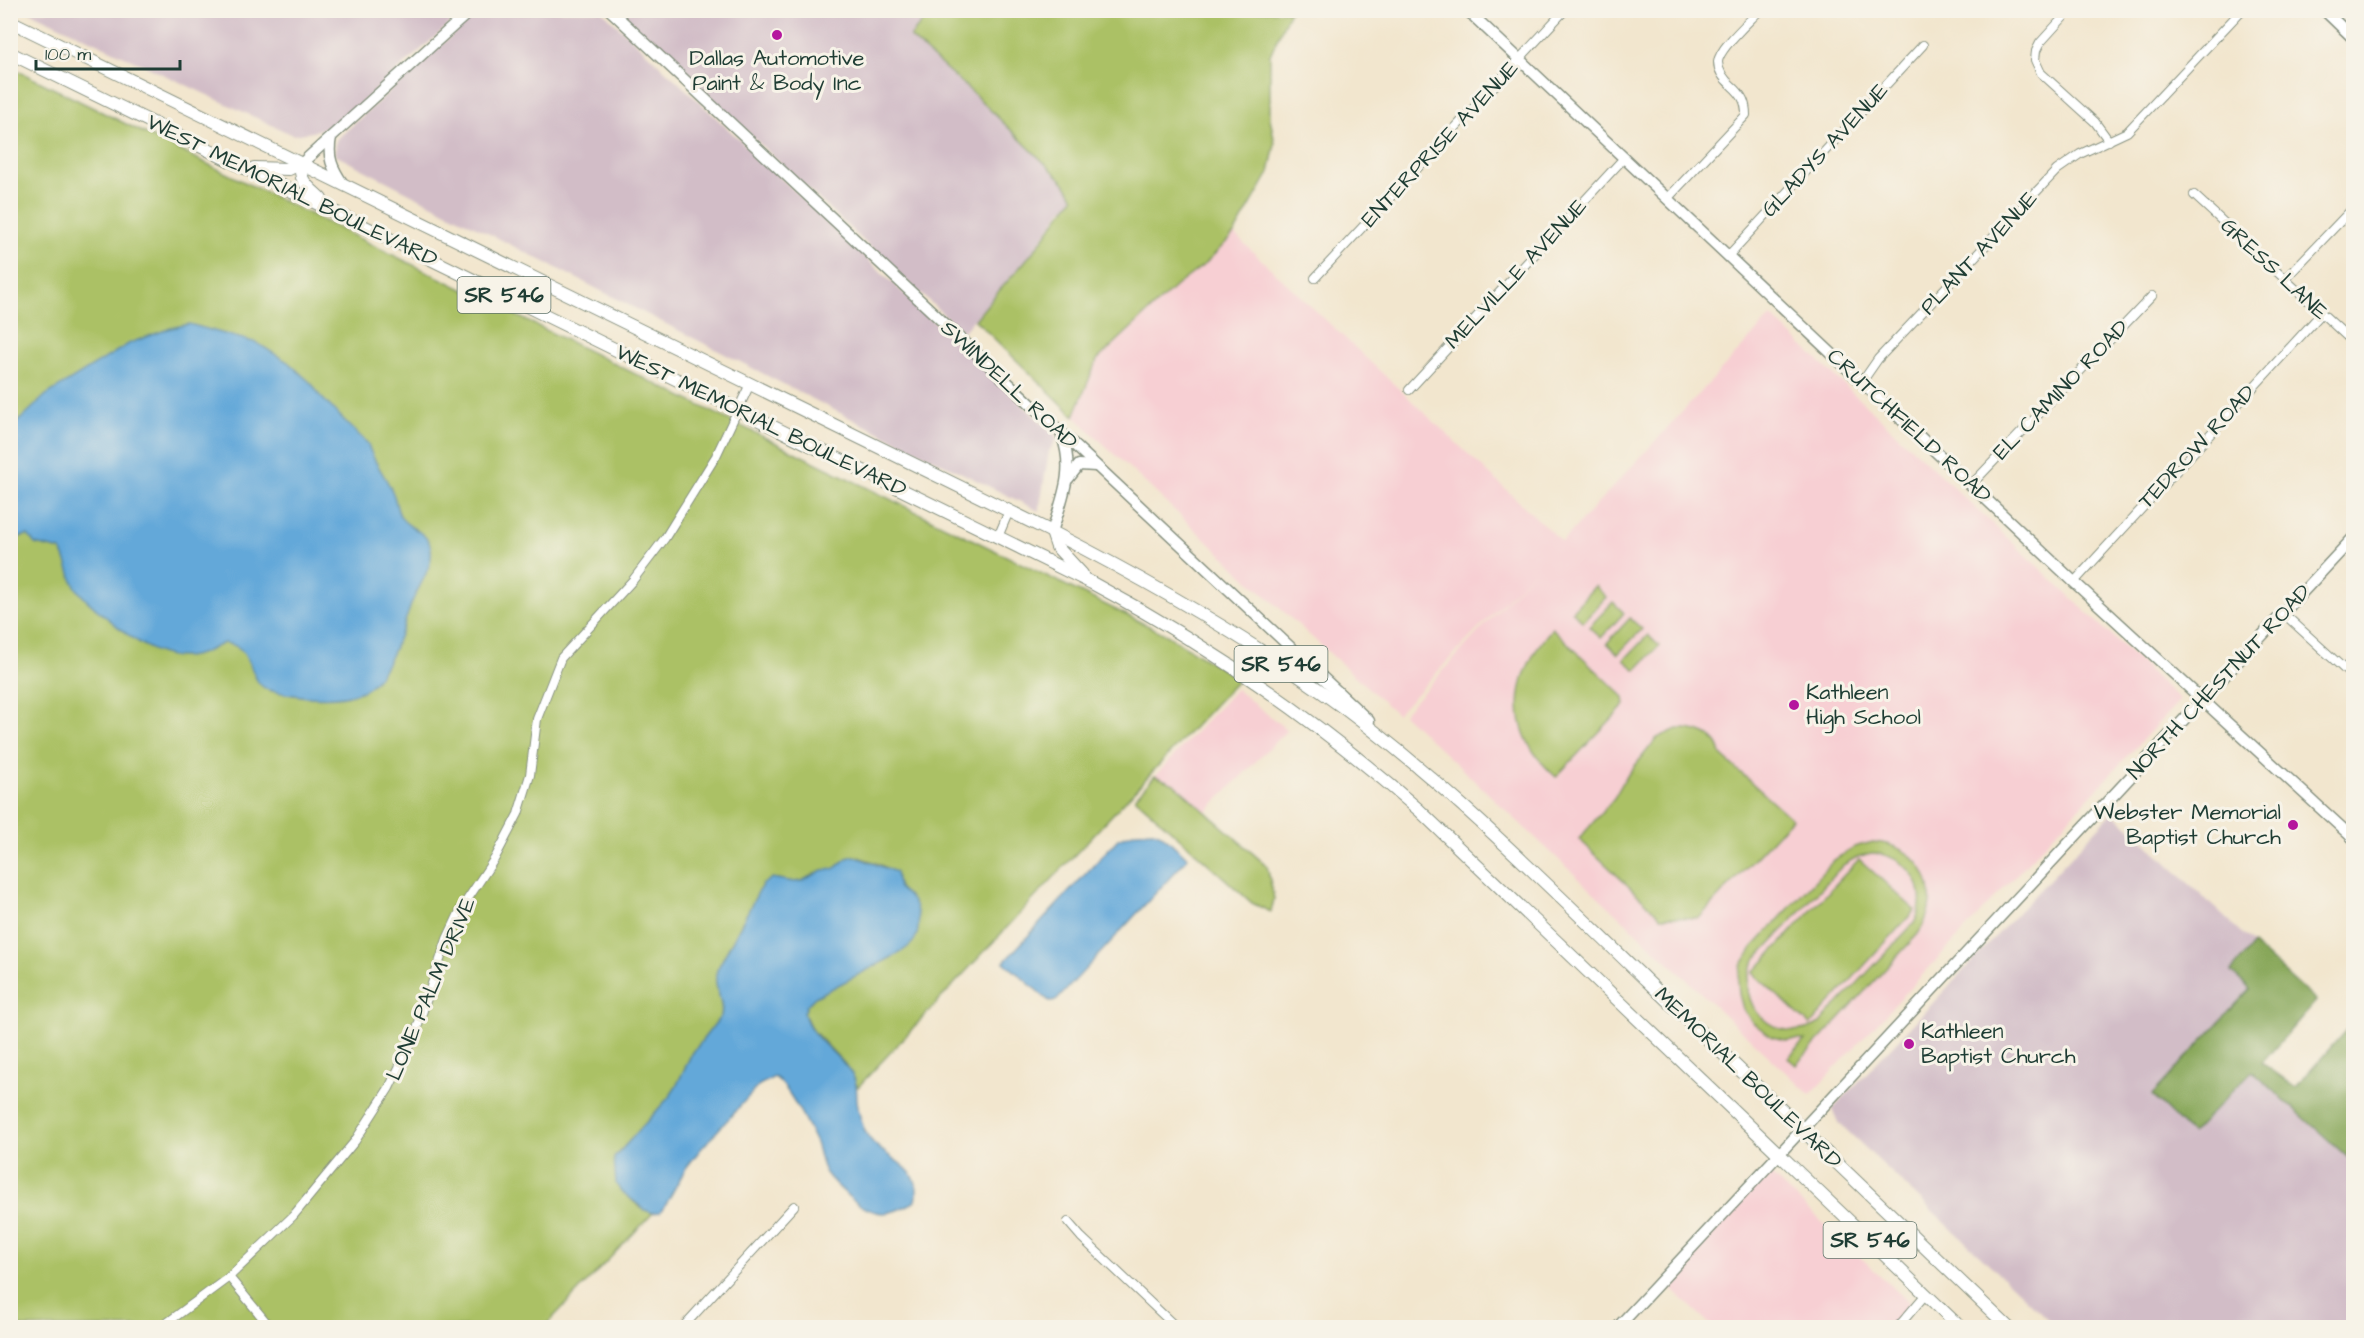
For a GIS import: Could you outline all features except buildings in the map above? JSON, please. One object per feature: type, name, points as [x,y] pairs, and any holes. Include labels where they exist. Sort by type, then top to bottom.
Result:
[{"type":"main road","name":"SR 546","points":[[10,21],[302,163]]},
{"type":"main road","name":"WEST MEMORIAL BOULEVARD","points":[[10,53],[998,537],[1160,621],[1265,688],[1365,763],[1468,857]]},
{"type":"main road","points":[[244,167],[289,170],[302,163]]},
{"type":"main road","points":[[302,163],[300,171],[303,181],[306,187],[319,196],[323,206]]},
{"type":"main road","name":"WEST MEMORIAL BOULEVARD","points":[[302,163],[1052,532],[1156,586],[1231,630],[1324,693],[1408,759],[1488,829]]},
{"type":"main road","points":[[1052,532],[1057,547],[1065,558],[1092,584]]},
{"type":"main road","name":"MEMORIAL BOULEVARD","points":[[1488,829],[2009,1328]]},
{"type":"main road","name":"MEMORIAL BOULEVARD","points":[[1468,857],[1961,1328]]},
{"type":"street","points":[[302,163],[471,10]]},
{"type":"street","name":"SWINDELL ROAD","points":[[610,10],[1408,759]]},
{"type":"street","name":"CRUTCHFIELD ROAD","points":[[1467,10],[2074,582],[2354,839]]},
{"type":"street","name":"ENTERPRISE AVENUE","points":[[1316,278],[1565,10]]},
{"type":"street","points":[[1667,198],[1746,115],[1743,98],[1725,79],[1718,62],[1725,48],[1760,10]]},
{"type":"street","points":[[2070,10],[2040,43],[2035,60],[2041,73],[2095,122],[2109,141]]},
{"type":"street","name":"PLANT AVENUE","points":[[1862,382],[1878,359],[2057,170],[2080,154],[2127,132],[2242,10]]},
{"type":"street","points":[[2324,10],[2354,39]]},
{"type":"street","name":"GLADYS AVENUE","points":[[1728,256],[1923,45]]},
{"type":"street","points":[[331,137],[330,159],[343,184]]},
{"type":"street","name":"MELVILLE AVENUE","points":[[1409,390],[1624,158]]},
{"type":"street","name":"GRESS LANE","points":[[2194,195],[2354,343]]},
{"type":"street","points":[[2284,280],[2353,208]]},
{"type":"street","name":"EL CAMINO ROAD","points":[[1971,485],[2152,296]]},
{"type":"street","name":"TEDROW ROAD","points":[[2074,582],[2321,314]]},
{"type":"street","name":"LONE PALM DRIVE","points":[[160,1328],[251,1258],[309,1199],[355,1141],[389,1089],[414,1037],[447,939],[461,909],[500,851],[519,814],[531,766],[537,718],[561,658],[633,580],[666,538],[716,456],[750,384]]},
{"type":"street","points":[[1052,532],[1068,479],[1068,452],[1061,433]]},
{"type":"street","points":[[1068,479],[1079,465],[1096,466]]},
{"type":"street","points":[[998,537],[1009,511]]},
{"type":"street","name":"NORTH CHESTNUT ROAD","points":[[1617,1328],[2354,537]]},
{"type":"street","points":[[2283,613],[2354,678]]},
{"type":"street","points":[[682,1328],[794,1206]]},
{"type":"street","points":[[1068,1222],[1177,1328]]},
{"type":"street","points":[[229,1277],[271,1328]]},
{"type":"street","points":[[1897,1328],[1926,1294]]},
{"type":"shaded area","points":[[28,11],[464,11],[339,123],[312,132],[293,135]]},
{"type":"shaded area","points":[[479,11],[602,11],[1056,436],[1057,439],[1049,451],[1039,511],[846,416],[335,155],[336,140]]},
{"type":"shaded area","points":[[618,11],[919,11],[926,18],[910,37],[974,94],[1065,183],[1075,199],[1063,208],[1032,252],[963,332]]},
{"type":"shaded area","name":"Kathleen High School","points":[[1234,234],[1562,542],[1771,316],[2180,700],[1810,1095],[1403,714],[1538,567],[1397,714],[1254,585],[1074,416],[1097,360],[1176,286],[1205,264]]},
{"type":"shaded area","points":[[1236,689],[1287,730],[1206,812],[1174,784],[1155,776]]},
{"type":"shaded area","points":[[2113,812],[2253,944],[2231,972],[2250,989],[2191,1134],[2252,1071],[2353,1162],[2353,1327],[2056,1327],[1839,1123],[1832,1110]]},
{"type":"shaded area","points":[[1768,1172],[1911,1304],[1890,1327],[1713,1327],[1665,1283]]},
{"type":"green space","points":[[941,11],[1290,11],[1270,55],[1270,118],[1275,144],[1269,173],[1234,234],[1205,264],[1176,286],[1097,360],[1074,416],[975,320],[1032,253],[1074,198],[1065,183],[974,94],[910,37],[926,18]]},
{"type":"green space","points":[[10,67],[1165,634],[1239,679],[858,1087],[845,1064],[811,1028],[804,1013],[807,1005],[815,997],[896,955],[909,896],[901,890],[888,869],[854,856],[834,869],[814,874],[802,881],[779,879],[762,885],[717,970],[716,983],[722,1010],[721,1016],[691,1055],[670,1096],[614,1158],[630,1198],[643,1209],[653,1213],[544,1327],[11,1327]]},
{"type":"green space","points":[[1595,586],[1606,597],[1583,622],[1572,611]]},
{"type":"green space","points":[[1613,602],[1624,613],[1601,638],[1589,627]]},
{"type":"green space","points":[[1630,618],[1642,629],[1618,654],[1607,643]]},
{"type":"green space","points":[[1552,628],[1624,697],[1625,705],[1556,777],[1539,759],[1528,741],[1521,723],[1519,704],[1528,666]]},
{"type":"green space","points":[[1648,635],[1659,646],[1636,670],[1624,660]]},
{"type":"green space","points":[[1677,729],[1698,731],[1711,737],[1721,755],[1792,819],[1699,918],[1661,917],[1579,839],[1614,798],[1626,777],[1657,738]]},
{"type":"green space","points":[[1155,776],[1174,784],[1267,866],[1274,899],[1271,912],[1252,903],[1135,798]]},
{"type":"green space","points":[[1873,842],[1890,845],[1905,852],[1917,862],[1925,874],[1930,903],[1918,934],[1796,1065],[1788,1058],[1805,1040],[1772,1037],[1752,1022],[1743,1009],[1739,994],[1738,982],[1741,966],[1752,948],[1834,860],[1854,847]],"holes":[[[1871,853],[1884,855],[1905,867],[1918,886],[1919,910],[1914,923],[1820,1023],[1804,1030],[1788,1030],[1774,1026],[1762,1018],[1753,1006],[1749,992],[1749,976],[1755,960],[1843,865],[1857,857]]]},
{"type":"green space","points":[[1859,859],[1915,910],[1810,1025],[1753,973]]},
{"type":"green space","points":[[2253,944],[2316,1001],[2262,1063],[2296,1087],[2353,1022],[2353,1162],[2252,1071],[2191,1134],[2152,1095],[2250,989],[2231,972]]},
{"type":"water","points":[[189,324],[257,343],[288,362],[312,384],[320,396],[368,444],[373,458],[391,489],[400,516],[407,524],[424,535],[429,542],[431,557],[429,564],[393,651],[379,676],[362,691],[341,696],[305,697],[272,691],[259,684],[243,652],[231,644],[224,643],[190,657],[165,655],[153,650],[131,637],[84,598],[74,584],[61,550],[35,544],[28,535],[11,539],[10,429],[46,395],[130,343]]},
{"type":"water","points":[[1153,831],[1161,834],[1188,858],[1057,1000],[1053,1002],[1048,1000],[1004,962],[1118,839],[1136,832]]},
{"type":"water","points":[[854,856],[896,872],[898,887],[912,901],[917,911],[917,934],[911,944],[896,955],[815,997],[807,1005],[804,1013],[818,1038],[852,1074],[865,1131],[877,1147],[909,1171],[917,1189],[916,1201],[884,1213],[869,1210],[853,1200],[826,1173],[816,1143],[803,1117],[785,1088],[774,1077],[759,1085],[700,1150],[686,1168],[660,1212],[653,1213],[645,1210],[620,1190],[616,1183],[614,1158],[670,1096],[691,1055],[721,1016],[722,1010],[716,983],[717,970],[762,885],[772,878],[802,881],[822,870],[834,869],[847,858]]},
{"type":"place","name":"Dallas Automotive Paint & Body Inc","points":[[777,35]]},
{"type":"place","name":"Kathleen High School","points":[[1794,705]]},
{"type":"place","name":"Webster Memorial Baptist Church","points":[[2293,825]]},
{"type":"place","name":"Kathleen Baptist Church","points":[[1909,1044]]}]
